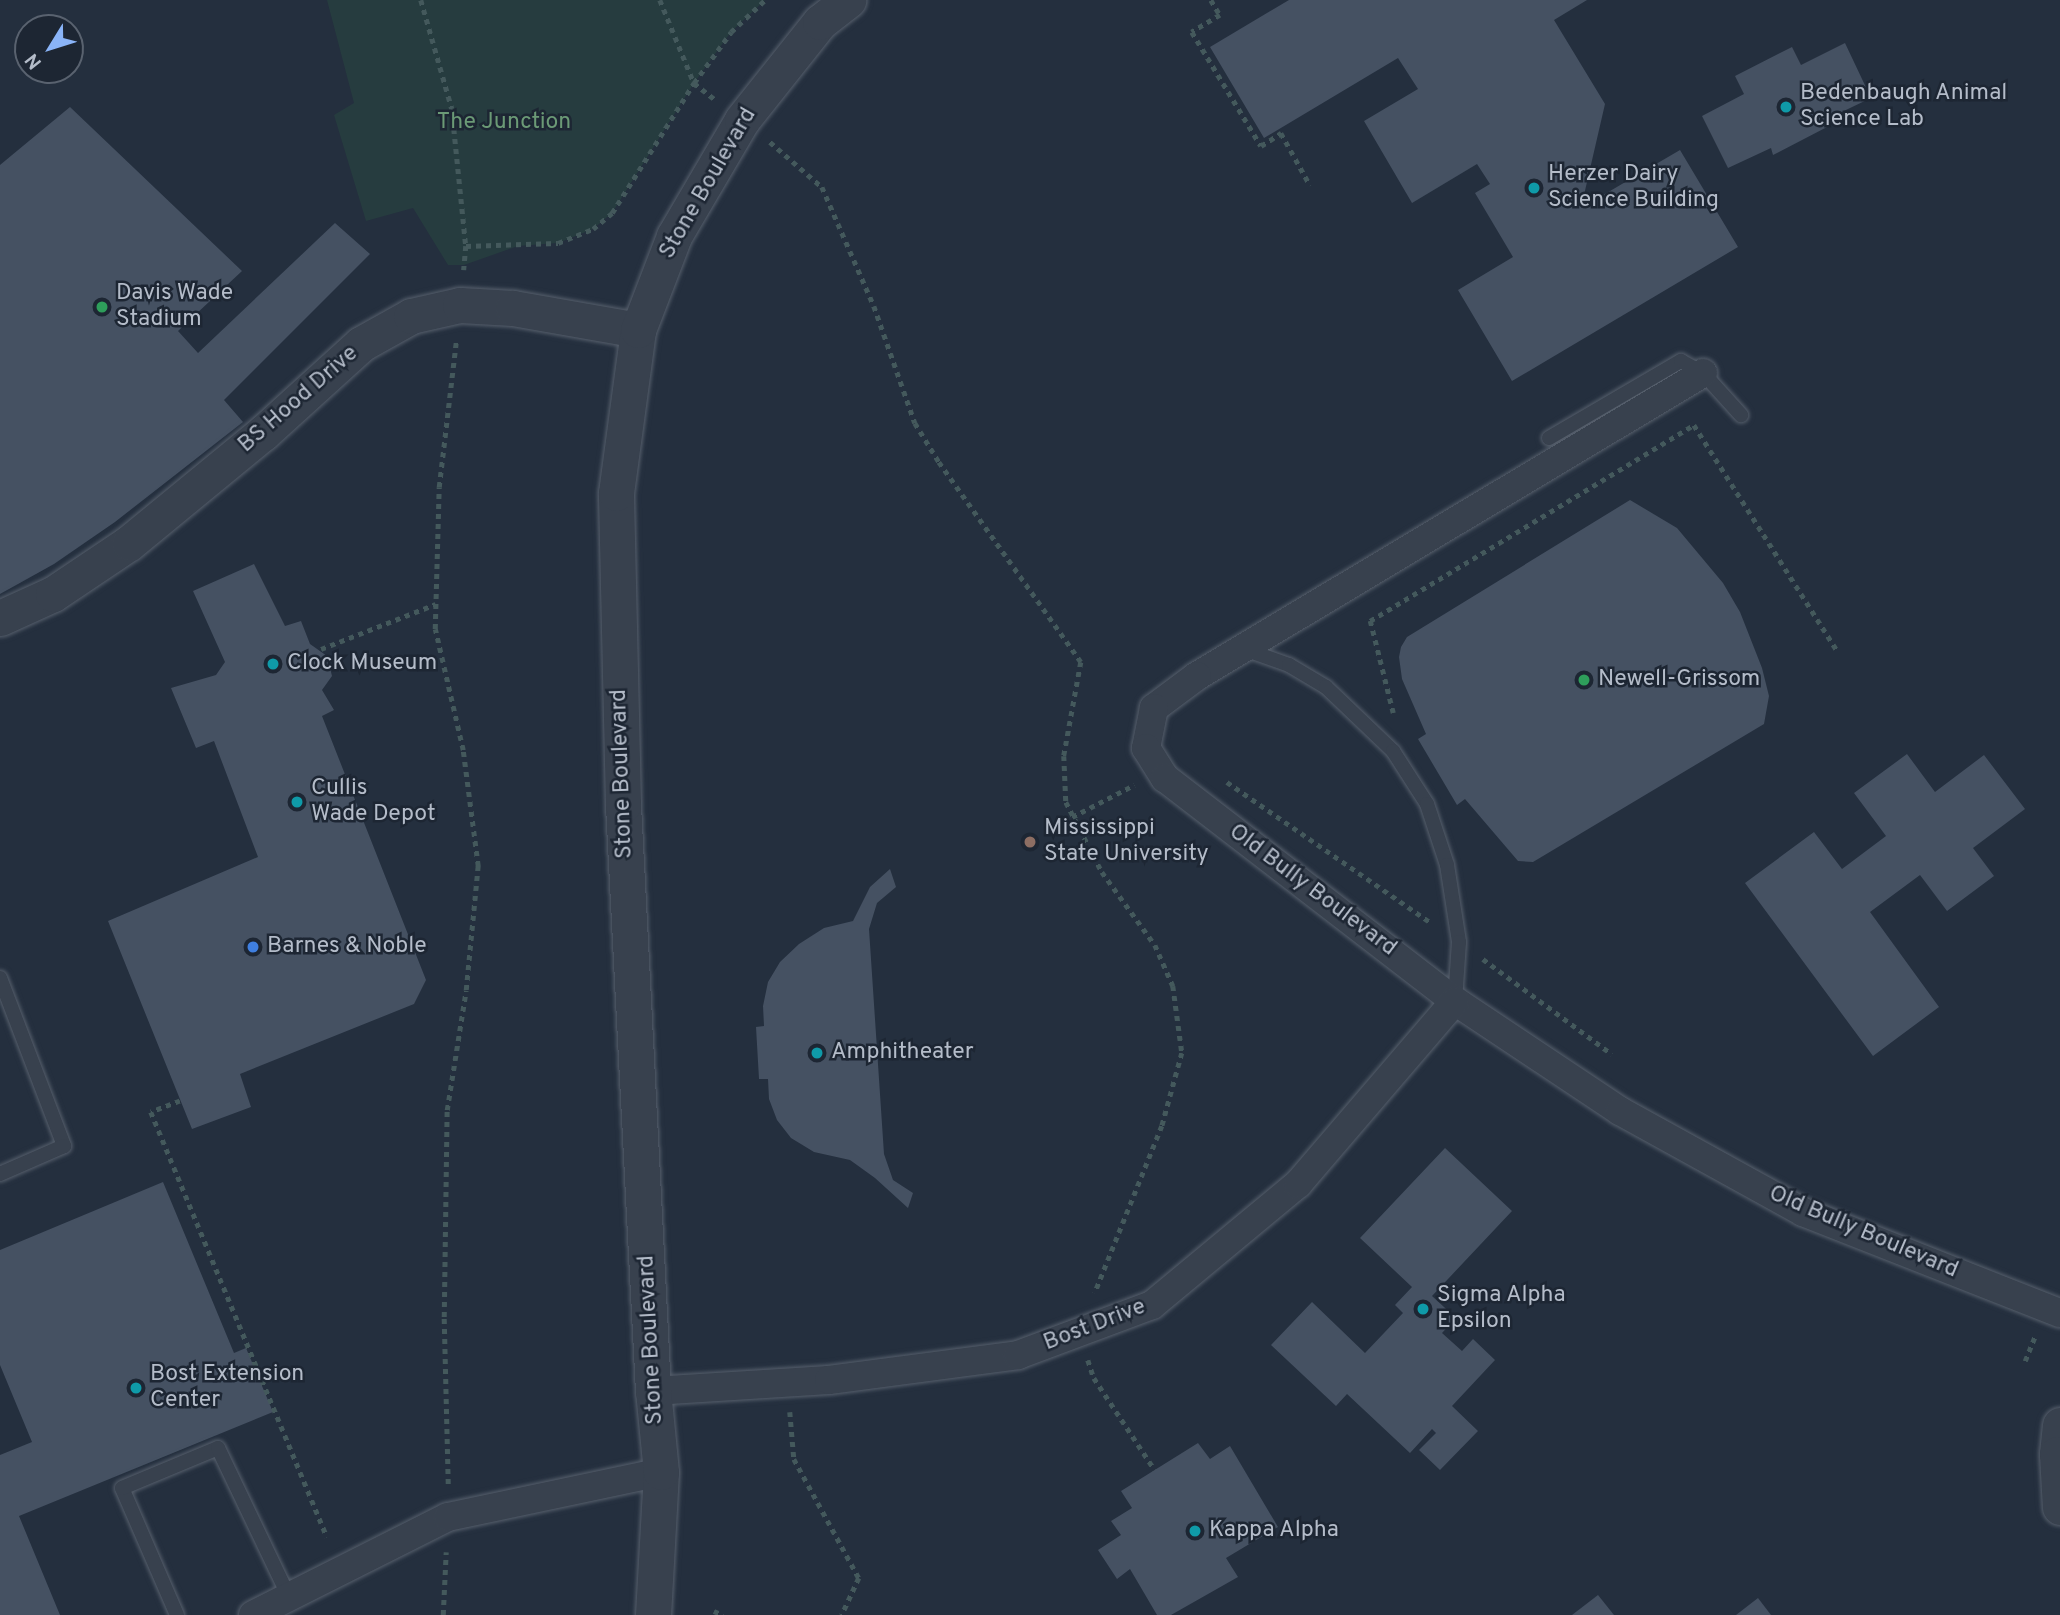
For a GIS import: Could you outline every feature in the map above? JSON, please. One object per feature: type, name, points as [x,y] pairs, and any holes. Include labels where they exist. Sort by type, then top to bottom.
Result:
[{"type":"street","name":"Stone Boulevard","points":[[653,1615],[661,1472],[653,1391],[623,805],[616,493],[638,330],[674,236],[742,120],[820,22],[848,0]]},
{"type":"street","name":"BS Hood Drive","points":[[0,618],[52,594],[129,543],[263,433],[361,344],[411,316],[460,305],[513,308],[638,330]]},
{"type":"street","name":"Old Bully Boulevard","points":[[1703,373],[1241,648],[1154,708],[1146,748],[1165,778],[1455,1001],[1620,1111],[1803,1212],[2060,1314]]},
{"type":"street","name":"Bost Drive","points":[[653,1391],[790,1382],[1018,1355],[1152,1306],[1298,1184],[1455,1001]]},
{"type":"street","points":[[2060,1425],[2057,1454],[2060,1507]]},
{"type":"street","points":[[253,1615],[448,1517],[661,1472]]},
{"type":"lane","points":[[1549,438],[1681,361],[1703,373],[1741,415]]},
{"type":"lane","points":[[1241,648],[1289,665],[1326,687],[1393,751],[1427,804],[1447,865],[1460,942],[1455,1001]]},
{"type":"lane","points":[[0,978],[64,1146],[0,1174]]},
{"type":"lane","points":[[177,1615],[122,1488],[218,1448],[289,1597]]},
{"type":"path","points":[[421,0],[452,109],[466,246],[439,487],[435,629],[463,750],[478,866],[466,990],[447,1110],[444,1317],[448,1517],[443,1615]]},
{"type":"path","points":[[660,0],[694,83],[822,187],[874,306],[915,423],[939,462],[1082,662],[1064,756],[1066,802],[1102,872],[1155,945],[1173,986],[1182,1053],[1174,1090],[1079,1333],[1094,1378],[1155,1470]]},
{"type":"path","points":[[466,246],[558,243],[593,229],[612,212],[694,83],[731,32],[765,0]]},
{"type":"path","points":[[1211,0],[1220,15],[1192,32],[1261,146],[1281,134],[1310,185]]},
{"type":"path","points":[[1397,721],[1391,711],[1370,621],[1694,425],[1836,650]]},
{"type":"path","points":[[321,649],[436,604]]},
{"type":"path","points":[[180,1101],[151,1112],[327,1537]]},
{"type":"path","points":[[790,1382],[794,1459],[859,1578],[842,1615]]},
{"type":"path","points":[[714,1611],[723,1615]]},
{"type":"green space","name":"The Junction","points":[[327,0],[765,0],[731,32],[694,83],[612,213],[593,229],[558,243],[518,246],[464,265],[448,265],[413,208],[366,221],[334,115],[354,103]]},
{"type":"building","name":"Herzer Dairy Science Building","points":[[1289,0],[1587,0],[1554,20],[1605,104],[1581,208],[1680,150],[1738,247],[1512,381],[1458,290],[1513,257],[1475,193],[1490,184],[1477,164],[1412,203],[1364,121],[1418,89],[1398,58],[1264,138],[1210,47]]},
{"type":"building","name":"Bedenbaugh Animal Science Lab","points":[[1845,43],[1871,98],[1825,120],[1829,126],[1773,155],[1771,148],[1728,168],[1702,116],[1744,94],[1735,76],[1792,47],[1801,65]]},
{"type":"building","name":"Davis Wade Stadium","points":[[70,107],[242,271],[178,331],[198,353],[335,223],[370,254],[224,400],[243,422],[115,522],[54,564],[0,594],[0,165]]},
{"type":"building","name":"Newell-Grissom","points":[[1630,500],[1677,528],[1723,583],[1740,612],[1762,668],[1769,696],[1764,724],[1533,862],[1518,861],[1465,799],[1457,805],[1418,739],[1426,734],[1402,679],[1399,657],[1401,647],[1407,637]]},
{"type":"building","name":"Cullis Wade Depot","points":[[254,564],[285,626],[301,621],[310,644],[327,656],[332,676],[322,690],[334,710],[322,716],[426,980],[414,1004],[240,1074],[251,1107],[192,1129],[108,921],[258,857],[214,741],[196,748],[171,688],[216,675],[225,662],[193,591]]},
{"type":"building","points":[[1907,754],[1935,792],[1984,755],[2025,809],[1973,848],[1994,876],[1947,911],[1920,875],[1870,912],[1939,1007],[1873,1056],[1745,883],[1814,832],[1842,869],[1886,836],[1854,793]]},
{"type":"building","name":"Amphitheater","points":[[890,869],[896,887],[877,903],[869,929],[884,1154],[893,1180],[913,1193],[908,1208],[850,1160],[814,1152],[791,1138],[777,1120],[769,1099],[768,1079],[759,1079],[756,1027],[764,1026],[763,1006],[768,982],[780,962],[799,944],[824,928],[853,921],[870,887]]},
{"type":"building","name":"Sigma Alpha Epsilon","points":[[1445,1148],[1512,1211],[1432,1296],[1456,1318],[1442,1333],[1462,1351],[1473,1339],[1495,1360],[1452,1406],[1478,1431],[1440,1470],[1419,1450],[1436,1433],[1432,1429],[1410,1453],[1347,1394],[1336,1406],[1271,1345],[1312,1302],[1365,1353],[1403,1313],[1395,1305],[1412,1287],[1360,1238]]},
{"type":"building","name":"Bost Extension Center","points":[[163,1182],[234,1353],[246,1348],[273,1412],[19,1516],[60,1615],[0,1615],[0,1455],[32,1442],[0,1365],[0,1250]]},
{"type":"building","name":"Kappa Alpha","points":[[1198,1443],[1210,1459],[1230,1446],[1278,1527],[1226,1558],[1238,1577],[1171,1615],[1157,1615],[1130,1569],[1117,1579],[1098,1550],[1121,1535],[1111,1521],[1132,1508],[1121,1491]]},
{"type":"building","points":[[1598,1595],[1614,1615],[1572,1615]]},
{"type":"building","points":[[1758,1598],[1771,1615],[1736,1615]]},
{"type":"place","name":"Bedenbaugh Animal Science Lab","points":[[1786,107]]},
{"type":"place","name":"Herzer Dairy Science Building","points":[[1534,188]]},
{"type":"place","name":"Davis Wade Stadium","points":[[102,307]]},
{"type":"place","name":"Clock Museum","points":[[273,664]]},
{"type":"place","name":"Newell-Grissom","points":[[1584,680]]},
{"type":"place","name":"Cullis Wade Depot","points":[[297,802]]},
{"type":"place","name":"Mississippi State University","points":[[1030,842]]},
{"type":"place","name":"Barnes & Noble","points":[[253,947]]},
{"type":"place","name":"Amphitheater","points":[[817,1053]]},
{"type":"place","name":"Sigma Alpha Epsilon","points":[[1423,1309]]},
{"type":"place","name":"Bost Extension Center","points":[[136,1388]]},
{"type":"place","name":"Kappa Alpha","points":[[1195,1531]]}]
